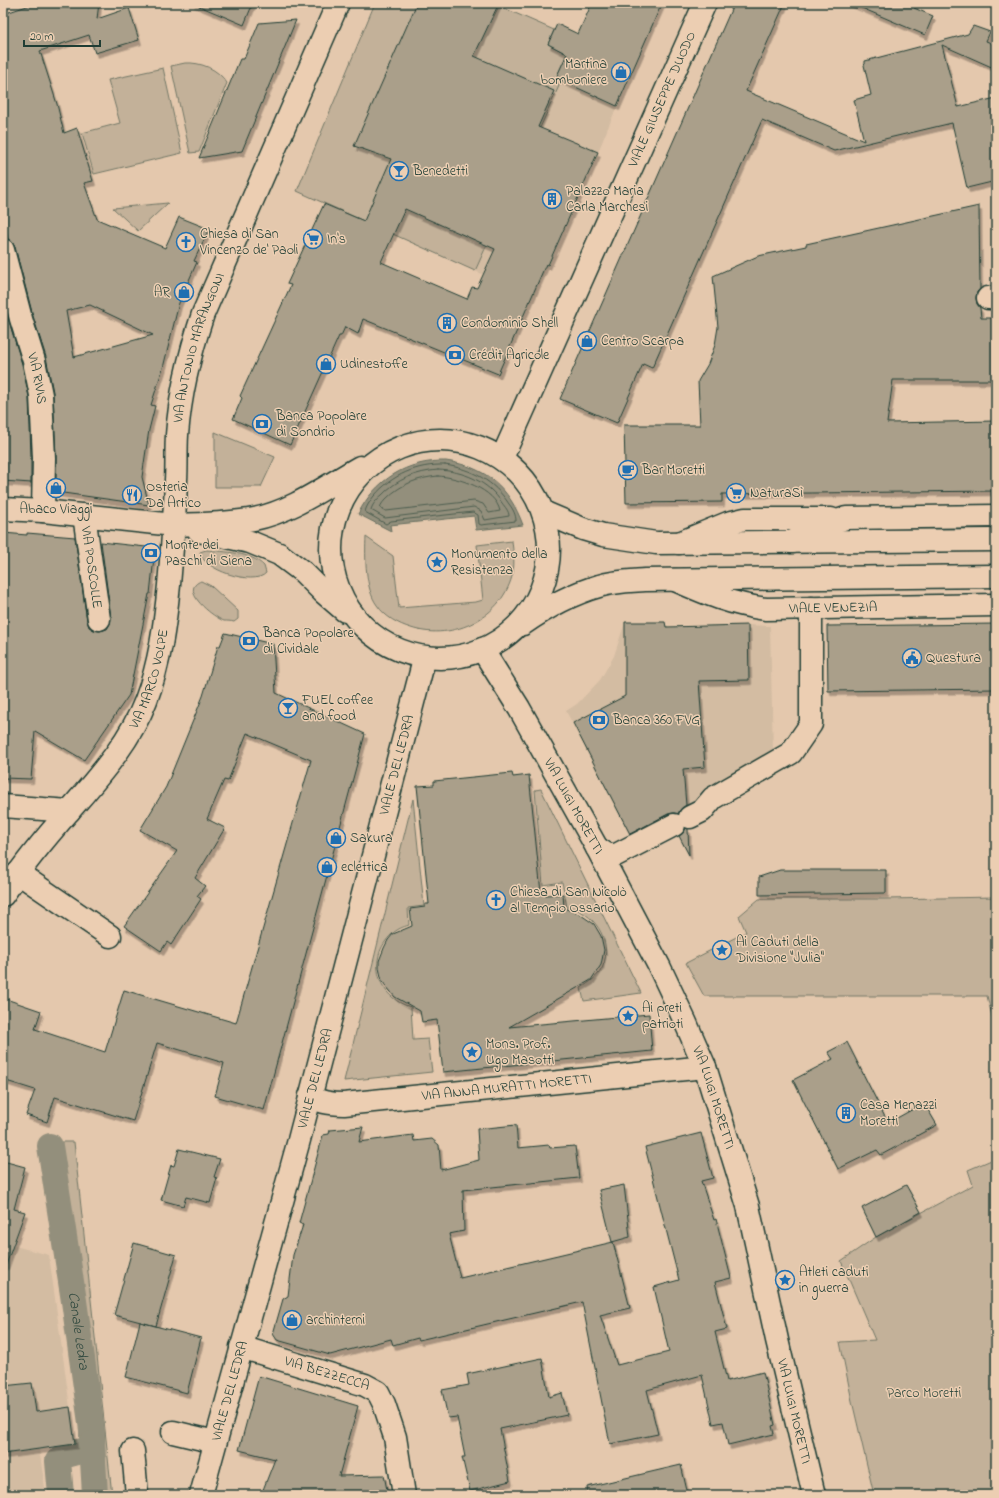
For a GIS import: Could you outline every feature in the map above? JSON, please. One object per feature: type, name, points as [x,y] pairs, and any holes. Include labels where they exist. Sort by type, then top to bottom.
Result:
[{"type":"main road","name":"VIA ANTONIO MARANGONI","points":[[174,525],[177,435],[191,349],[203,314],[338,3]]},
{"type":"main road","name":"VIALE GIUSEPPE DUODO","points":[[502,458],[705,3]]},
{"type":"main road","name":"VIA RIVIS","points":[[3,250],[21,320],[34,361],[41,395],[44,458],[44,511]]},
{"type":"main road","points":[[442,439],[467,442],[502,458],[516,470],[528,483],[536,496],[543,512],[550,546],[544,582],[528,613],[507,635],[482,650],[462,657],[424,660],[390,647],[323,592],[303,572],[279,554],[250,542],[174,525],[254,519],[278,512],[302,502],[339,478],[387,452],[408,443],[442,439]]},
{"type":"main road","points":[[363,626],[347,607],[338,589],[331,564],[330,539],[334,519],[342,498],[351,483],[370,463],[387,452]]},
{"type":"main road","name":"VIA POSCOLLE","points":[[3,509],[44,511],[174,525]]},
{"type":"main road","points":[[543,512],[603,535],[656,543],[996,540]]},
{"type":"main road","name":"VIA POSCOLLE","points":[[84,515],[99,619]]},
{"type":"main road","points":[[678,543],[721,525],[745,519],[996,516]]},
{"type":"main road","points":[[792,542],[811,530],[846,518]]},
{"type":"main road","name":"VIA MARCO VOLPE","points":[[3,895],[18,873],[118,751],[145,702],[154,676],[166,619],[174,525]]},
{"type":"main road","name":"VIALE VENEZIA","points":[[507,635],[541,612],[570,597],[600,585],[626,581],[996,576]]},
{"type":"main road","name":"VIALE VENEZIA","points":[[675,580],[726,601],[744,606],[766,609],[996,605]]},
{"type":"main road","points":[[597,848],[608,855],[616,855],[702,811],[714,798],[791,753],[811,724],[811,608]]},
{"type":"main road","name":"VIA LUIGI MORETTI","points":[[482,650],[522,714],[597,848],[685,1021],[705,1067],[748,1206],[777,1340],[814,1495]]},
{"type":"main road","name":"VIALE DEL LEDRA","points":[[201,1495],[295,1155],[424,660]]},
{"type":"main road","points":[[3,806],[69,810]]},
{"type":"main road","points":[[18,873],[110,936]]},
{"type":"main road","name":"VIA ANNA MURATTI MORETTI","points":[[310,1096],[322,1102],[344,1104],[705,1067]]},
{"type":"main road","name":"VIA BEZZECCA","points":[[241,1347],[365,1384],[378,1392],[384,1404],[395,1438],[404,1495]]},
{"type":"main road","points":[[173,1432],[215,1442]]},
{"type":"main road","points":[[133,1451],[137,1495]]},
{"type":"shaded area","points":[[556,78],[617,106],[533,297],[475,271],[558,86]]},
{"type":"shaded area","points":[[625,622],[665,622],[666,627],[747,625],[770,626],[773,753],[694,805],[632,837],[566,711],[577,704],[600,680],[614,656]]},
{"type":"shaded area","points":[[3,1243],[49,1255],[75,1444],[39,1449],[46,1495],[3,1495]]},
{"type":"green space","points":[[375,3],[455,3],[492,20],[499,6],[554,30],[548,44],[567,54],[556,78],[559,86],[475,271],[297,191]]},
{"type":"green space","points":[[185,63],[209,67],[219,74],[227,83],[199,152],[190,153],[171,66]]},
{"type":"green space","points":[[163,68],[182,153],[94,174],[82,133],[120,123],[108,80]]},
{"type":"green space","points":[[168,203],[138,231],[113,208]]},
{"type":"green space","points":[[215,432],[275,457],[261,487],[215,487]]},
{"type":"green space","points":[[366,537],[393,556],[399,608],[476,602],[483,600],[477,545],[512,541],[514,568],[508,588],[499,602],[488,613],[474,622],[459,628],[443,631],[427,631],[411,628],[388,616],[380,609],[373,598],[368,581]]},
{"type":"green space","points":[[206,550],[245,555],[259,561],[264,566],[266,573],[260,577],[251,578],[240,577],[218,570],[203,558],[200,552]]},
{"type":"green space","points":[[201,581],[211,586],[238,611],[238,619],[234,622],[219,619],[200,603],[195,597],[193,590],[195,585]]},
{"type":"green space","points":[[541,789],[641,993],[584,1001],[581,988],[599,973],[603,966],[605,947],[603,937],[593,921],[585,914],[567,907],[562,882],[543,885],[535,790]]},
{"type":"green space","points":[[413,799],[424,906],[408,908],[409,925],[402,927],[392,934],[384,944],[379,954],[378,965],[379,976],[383,986],[390,995],[399,1002],[411,1007],[413,1040],[428,1039],[432,1072],[344,1081]]},
{"type":"green space","points":[[996,897],[996,1032],[987,996],[704,996],[686,963],[746,932],[739,916],[759,899]]},
{"type":"green space","points":[[54,1142],[74,1142],[112,1495],[102,1495],[97,1447]]},
{"type":"green space","name":"Parco Moretti","points":[[996,1158],[996,1495],[874,1495],[840,1342],[875,1340],[841,1261],[876,1237],[973,1185],[968,1170]]},
{"type":"water","points":[[446,461],[473,468],[494,481],[511,500],[523,525],[476,530],[474,516],[390,525],[391,531],[358,514],[373,491],[394,474],[418,464]]},
{"type":"building","points":[[36,3],[99,3],[97,19],[129,8],[139,40],[95,53],[89,35],[40,51],[57,104],[64,133],[77,128],[93,181],[84,183],[97,219],[165,248],[179,217],[209,229],[194,261],[197,262],[179,303],[163,368],[151,405],[155,406],[149,430],[142,477],[149,505],[56,492],[53,392],[46,357],[33,316],[15,247],[8,239],[3,219],[3,14]],"holes":[[[90,305],[153,335],[74,357],[66,311]]]},
{"type":"building","points":[[192,3],[253,3],[244,25]]},
{"type":"building","points":[[417,3],[499,3],[474,56],[554,91],[538,127],[598,152],[548,265],[546,264],[498,374],[363,319],[358,334],[345,327],[341,336],[339,336],[290,445],[233,419],[242,398],[240,396],[291,285],[287,284],[324,204],[364,221],[391,159],[354,146]],"holes":[[[405,209],[495,249],[477,288],[472,287],[467,299],[381,262]]]},
{"type":"building","points":[[592,3],[662,3],[617,106],[556,78],[567,54],[548,44],[557,24],[578,34]]},
{"type":"building","points":[[734,3],[785,3],[746,91],[864,141],[854,100],[871,95],[864,65],[865,61],[968,34],[973,26],[990,32],[986,41],[996,45],[996,69],[942,45],[958,107],[996,98],[996,181],[967,188],[952,123],[834,151],[762,120],[652,368],[643,364],[617,423],[560,399]]},
{"type":"building","points":[[850,3],[916,3],[914,8],[933,16],[925,35]]},
{"type":"building","points":[[296,20],[242,151],[199,158],[240,59],[244,59],[259,23]]},
{"type":"building","points":[[979,206],[980,289],[977,292],[976,298],[977,304],[980,308],[981,318],[996,318],[996,380],[893,380],[887,423],[996,421],[996,491],[722,494],[722,502],[626,503],[624,425],[700,425],[698,381],[708,364],[715,345],[718,327],[713,276],[758,256]]},
{"type":"building","points":[[8,318],[22,364],[29,397],[31,483],[3,481],[3,319]]},
{"type":"building","points":[[3,533],[27,535],[27,533],[75,537],[87,621],[89,627],[100,631],[107,629],[111,618],[101,542],[155,548],[150,594],[129,695],[84,760],[35,731],[31,779],[3,778]]},
{"type":"building","points":[[625,622],[665,622],[666,627],[748,625],[749,680],[699,681],[705,767],[683,769],[686,805],[678,814],[668,814],[630,834],[573,723],[625,696]]},
{"type":"building","name":"Questura","points":[[996,624],[996,689],[828,691],[827,626]]},
{"type":"building","points":[[225,633],[273,644],[276,693],[365,734],[264,1110],[215,1096],[224,1063],[157,1043],[133,1121],[55,1097],[47,1122],[26,1115],[35,1090],[3,1080],[3,998],[41,1011],[35,1029],[105,1052],[124,990],[236,1023],[311,760],[247,733],[228,781],[224,780],[207,819],[225,828],[195,878],[205,886],[197,896],[201,899],[171,945],[167,942],[161,951],[124,926],[177,851],[140,830],[166,787],[203,696],[218,646],[220,646]]},
{"type":"building","name":"Chiesa di San Nicolò al Tempio Ossario","points":[[512,773],[513,777],[529,775],[541,893],[545,892],[545,895],[563,894],[564,908],[581,915],[594,924],[601,936],[604,950],[601,965],[591,980],[509,1027],[649,1014],[652,1051],[443,1072],[437,1020],[422,1022],[420,1011],[395,997],[382,981],[379,961],[388,940],[393,934],[412,926],[410,909],[425,907],[425,904],[429,904],[417,786],[434,785],[434,781]]},
{"type":"building","points":[[686,828],[688,829],[689,855],[679,836]]},
{"type":"building","points":[[780,870],[886,870],[886,893],[759,895],[759,877]]},
{"type":"building","name":"Casa Menazzi Moretti","points":[[847,1042],[888,1123],[924,1103],[937,1125],[881,1155],[877,1150],[838,1169],[793,1080],[833,1059],[828,1052]]},
{"type":"building","points":[[516,1125],[518,1148],[549,1145],[550,1148],[575,1146],[579,1178],[463,1190],[464,1231],[449,1234],[460,1278],[613,1242],[630,1308],[600,1315],[617,1365],[669,1352],[654,1287],[679,1280],[645,1147],[701,1133],[713,1178],[701,1181],[714,1220],[716,1219],[731,1278],[715,1282],[727,1329],[715,1332],[727,1381],[763,1372],[775,1425],[772,1426],[774,1434],[728,1445],[723,1422],[713,1424],[702,1375],[647,1390],[658,1434],[610,1444],[582,1302],[419,1340],[418,1338],[393,1345],[391,1339],[330,1355],[277,1340],[273,1334],[283,1299],[288,1296],[293,1255],[303,1225],[299,1223],[323,1135],[329,1134],[330,1130],[363,1127],[359,1142],[413,1135],[414,1141],[432,1139],[439,1145],[441,1170],[479,1160],[477,1129]]},
{"type":"building","points":[[179,1149],[220,1159],[214,1177],[217,1178],[210,1203],[186,1197],[183,1206],[161,1200],[171,1165],[174,1166]]},
{"type":"building","points":[[3,1161],[25,1167],[14,1209],[25,1212],[6,1265],[3,1265]]},
{"type":"building","points":[[624,1185],[630,1237],[612,1242],[599,1190]]},
{"type":"building","points":[[906,1185],[921,1212],[876,1237],[862,1208]]},
{"type":"building","points":[[134,1243],[176,1255],[156,1326],[114,1315]]},
{"type":"building","points":[[140,1322],[201,1338],[187,1393],[126,1377]]},
{"type":"building","points":[[542,1358],[549,1397],[562,1393],[567,1415],[500,1429],[510,1481],[470,1491],[462,1457],[465,1457],[457,1417],[448,1418],[442,1390],[469,1385],[467,1374]]},
{"type":"building","points":[[259,1376],[358,1406],[339,1476],[384,1475],[388,1495],[261,1495],[275,1459],[239,1450]]},
{"type":"building","points":[[32,1383],[36,1412],[70,1407],[75,1444],[3,1454],[3,1386]]},
{"type":"building","points":[[681,1465],[688,1495],[588,1495],[587,1487]]},
{"type":"waterway","name":"Canale Ledra","points":[[50,1146],[92,1430],[92,1444],[89,1449],[63,1456],[58,1461],[61,1495]]},
{"type":"waterway","points":[[92,1444],[95,1495]]},
{"type":"place","name":"Martina bomboniere","points":[[621,72]]},
{"type":"place","name":"Benedetti","points":[[399,171]]},
{"type":"place","name":"Palazzo Maria Carla Marchesi","points":[[552,199]]},
{"type":"place","name":"In's","points":[[313,239]]},
{"type":"place","name":"Chiesa di San Vincenzo de' Paoli","points":[[186,242]]},
{"type":"place","name":"AR","points":[[184,292]]},
{"type":"place","name":"Condominio Shell","points":[[447,323]]},
{"type":"place","name":"Centro Scarpa","points":[[587,341]]},
{"type":"place","name":"Crédit Agricole","points":[[455,355]]},
{"type":"place","name":"Udinestoffe","points":[[326,364]]},
{"type":"place","name":"Banca Popolare di Sondrio","points":[[262,424]]},
{"type":"place","name":"Bar Moretti","points":[[628,470]]},
{"type":"place","name":"Abaco Viaggi","points":[[56,488]]},
{"type":"place","name":"NaturaSì","points":[[736,493]]},
{"type":"place","name":"Osteria Da Artico","points":[[132,495]]},
{"type":"place","name":"Monte dei Paschi di Siena","points":[[151,553]]},
{"type":"place","name":"Monumento della Resistenza","points":[[437,562]]},
{"type":"place","name":"Banca Popolare di Cividale","points":[[249,641]]},
{"type":"place","name":"Questura","points":[[912,658]]},
{"type":"place","name":"FUEL coffee and food","points":[[288,708]]},
{"type":"place","name":"Banca 360 FVG","points":[[599,720]]},
{"type":"place","name":"Sakura","points":[[336,838]]},
{"type":"place","name":"eclettica","points":[[327,867]]},
{"type":"place","name":"Chiesa di San Nicolò al Tempio Ossario","points":[[496,900]]},
{"type":"place","name":"Ai Caduti della Divisione \"Julia\"","points":[[722,950]]},
{"type":"place","name":"Ai preti patrioti","points":[[628,1016]]},
{"type":"place","name":"Mons. Prof. Ugo Masotti","points":[[472,1052]]},
{"type":"place","name":"Casa Menazzi Moretti","points":[[846,1113]]},
{"type":"place","name":"Atleti caduti in guerra","points":[[785,1280]]},
{"type":"place","name":"archinterni","points":[[292,1320]]}]
